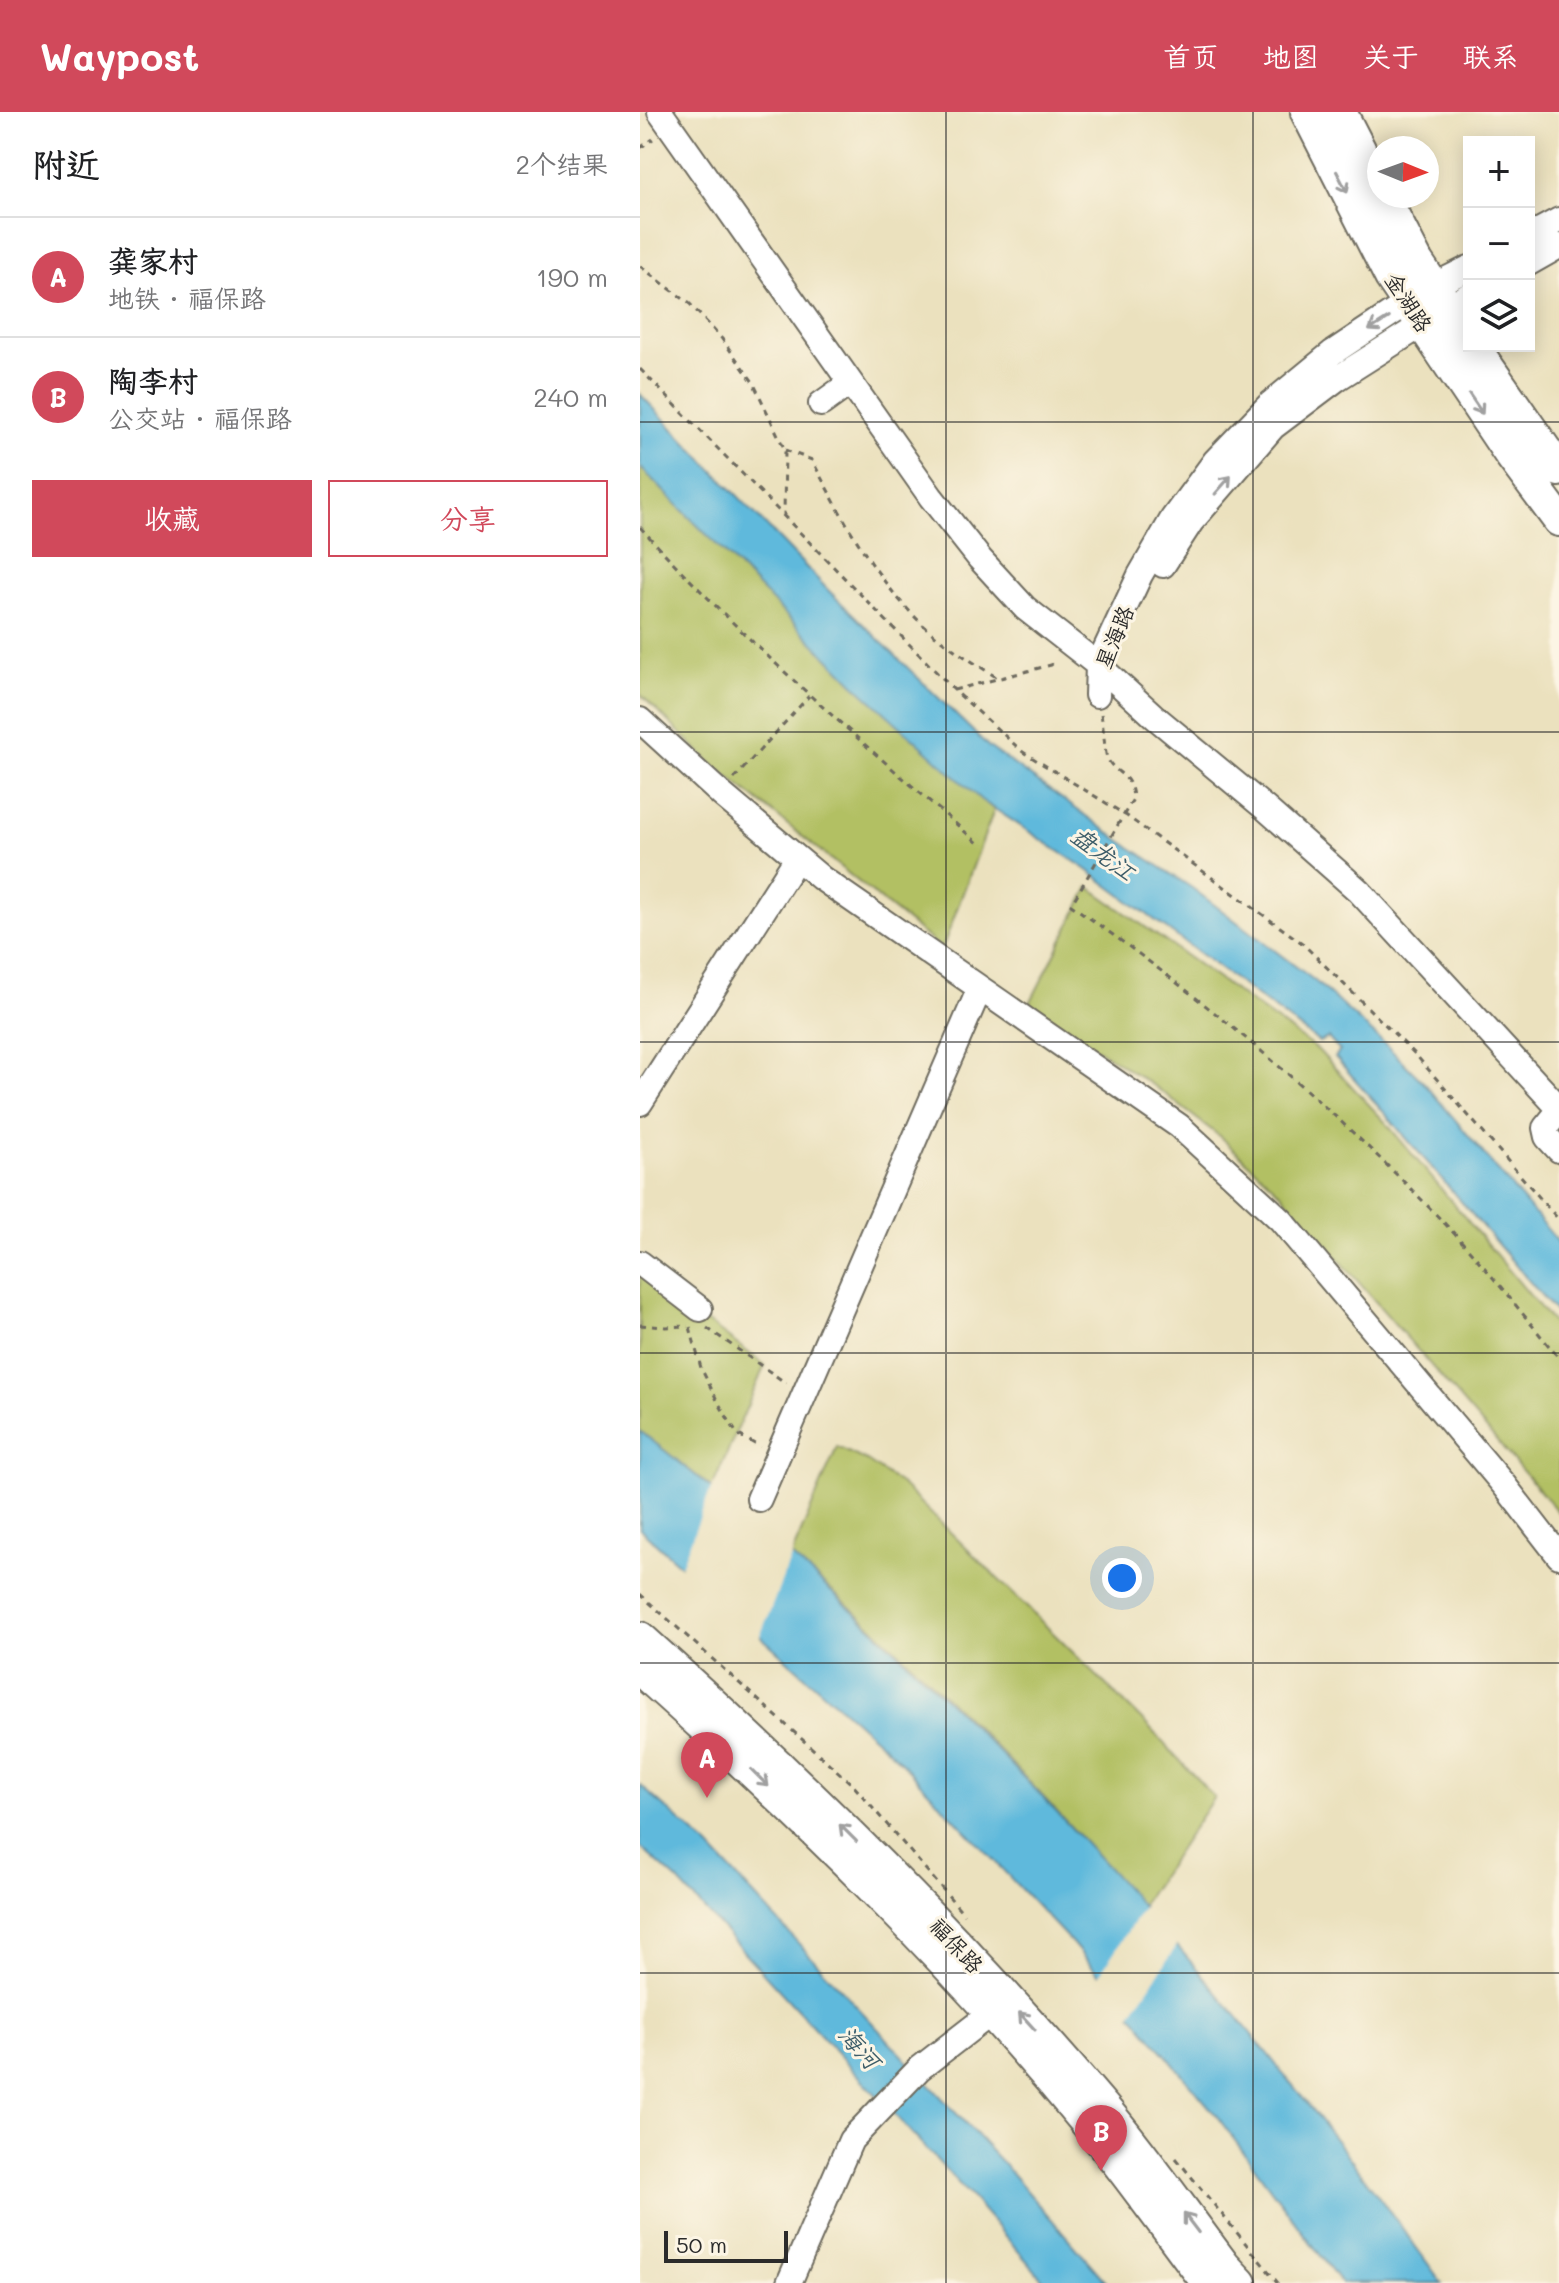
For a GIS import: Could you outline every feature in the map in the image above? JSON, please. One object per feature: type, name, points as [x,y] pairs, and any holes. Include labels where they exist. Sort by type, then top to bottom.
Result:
[{"type":"main road","name":"金湖路","points":[[1307,112],[1391,277],[1436,303],[1463,332]]},
{"type":"main road","points":[[1340,112],[1367,165]]},
{"type":"main road","name":"金湖路","points":[[1389,208],[1510,454],[1559,520]]},
{"type":"main road","points":[[1477,352],[1559,470]]},
{"type":"main road","name":"福保路","points":[[640,1638],[756,1743],[953,1937],[1105,2109],[1240,2283]]},
{"type":"main road","name":"福保路","points":[[640,1669],[741,1759],[936,1953],[1087,2124],[1208,2283]]},
{"type":"street","points":[[660,112],[931,497],[980,559],[1025,608],[1072,645],[1102,678],[1155,717],[1265,808],[1359,891],[1559,1110],[1545,1128],[1547,1137],[1559,1150]]},
{"type":"street","points":[[1535,233],[1559,220]]},
{"type":"street","points":[[1535,260],[1559,246]]},
{"type":"street","name":"星海路","points":[[1102,678],[1140,575],[1173,518],[1215,461],[1270,404],[1332,353],[1436,303],[1463,274]]},
{"type":"street","points":[[826,410],[855,389]]},
{"type":"street","points":[[640,720],[721,794],[821,878],[1179,1126],[1281,1220],[1504,1485],[1559,1556]]},
{"type":"street","points":[[640,1103],[797,858]]},
{"type":"street","points":[[759,1499],[980,988]]},
{"type":"street","points":[[640,1263],[695,1317]]},
{"type":"street","points":[[789,2283],[851,2140],[919,2069],[990,2014]]},
{"type":"path","points":[[640,266],[690,304],[722,339],[753,382],[785,450],[784,516]]},
{"type":"path","points":[[640,369],[954,690],[1023,752],[1124,814],[1302,943],[1415,1054],[1559,1220]]},
{"type":"path","points":[[785,450],[812,460],[842,518],[907,608],[933,633],[999,679]]},
{"type":"path","points":[[640,527],[674,565],[809,696],[978,843]]},
{"type":"path","points":[[954,690],[1051,665],[1072,645]]},
{"type":"path","points":[[1102,678],[1105,752],[1109,762],[1130,782],[1133,799],[1071,905],[1126,943],[1283,1069],[1366,1144],[1451,1230],[1559,1358]]},
{"type":"path","points":[[721,794],[809,696]]},
{"type":"path","points":[[695,1317],[804,1395]]},
{"type":"path","points":[[640,1325],[666,1327],[695,1317]]},
{"type":"path","points":[[695,1317],[701,1368],[737,1434],[778,1456]]},
{"type":"green space","points":[[640,467],[860,690],[994,810],[942,949],[710,762],[640,694]]},
{"type":"green space","points":[[1089,887],[1318,1050],[1386,1123],[1559,1330],[1559,1513],[1283,1195],[1218,1135],[1157,1088],[1029,1005]]},
{"type":"green space","points":[[640,1272],[765,1365],[712,1488],[640,1431]]},
{"type":"green space","points":[[837,1447],[867,1461],[903,1486],[1144,1722],[1214,1797],[1141,1906],[1059,1814],[929,1680],[791,1556]]},
{"type":"water","name":"盘龙江","points":[[640,394],[829,591],[989,747],[1192,888],[1315,981],[1425,1084],[1559,1243],[1559,1316],[1335,1057],[1340,1051],[1328,1038],[1319,1042],[1086,869],[981,800],[860,690],[640,467]]},
{"type":"water","points":[[640,1431],[754,1524],[864,1621],[970,1723],[1072,1828],[1264,2050],[1355,2165],[1442,2283],[1341,2283],[1216,2115],[1073,1944],[895,1756],[640,1529]]},
{"type":"water","name":"海河","points":[[640,1785],[709,1847],[1007,2168],[1107,2283],[1046,2283],[973,2199],[677,1880],[640,1847]]},
{"type":"pier","points":[[713,1484],[793,1552],[759,1639],[680,1568]]},
{"type":"pier","points":[[1145,1905],[1178,1944],[1129,2017],[1097,1978]]},
{"type":"place","name":"龚家村","points":[[707,1798]]},
{"type":"place","name":"陶李村","points":[[1101,2171]]}]
